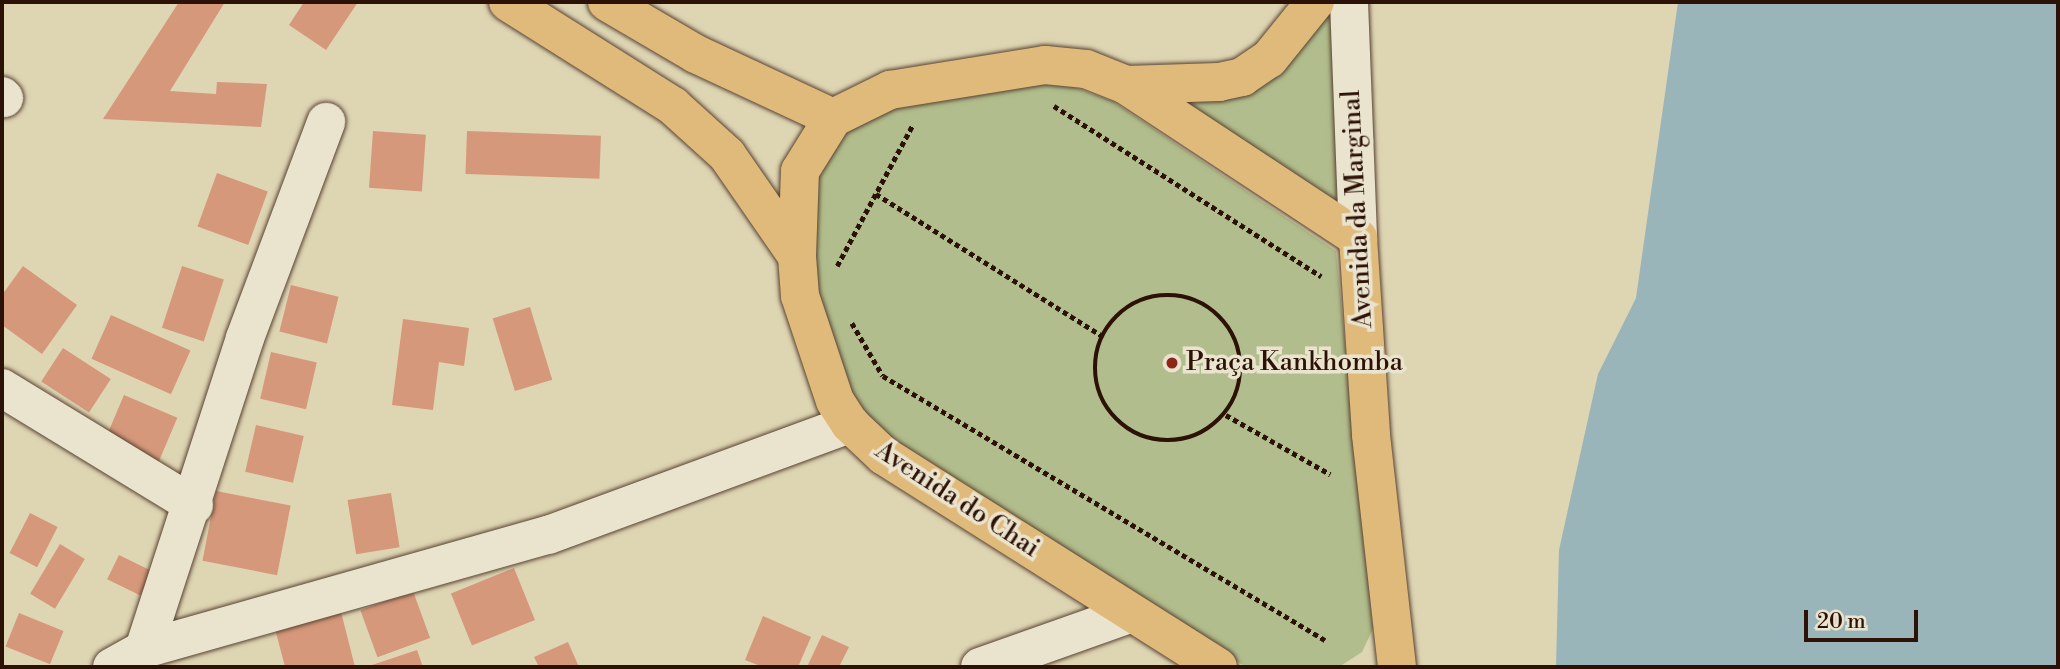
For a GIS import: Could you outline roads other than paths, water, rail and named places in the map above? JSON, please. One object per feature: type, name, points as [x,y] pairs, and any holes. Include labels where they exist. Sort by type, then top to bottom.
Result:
[{"type":"main road","points":[[508,2],[673,106],[727,155],[797,256]]},
{"type":"main road","points":[[607,2],[696,54],[833,118],[890,90],[1045,65],[1086,69],[1126,85],[1358,238]]},
{"type":"main road","points":[[1126,85],[1219,82],[1242,77],[1269,59],[1315,2]]},
{"type":"main road","name":"Avenida do Chai","points":[[833,118],[800,171],[797,256],[800,296],[835,401],[850,424],[884,456],[950,494],[1130,614],[1218,667]]},
{"type":"main road","name":"Avenida da Marginal","points":[[1358,238],[1389,662]]},
{"type":"street","name":"Avenida da Marginal","points":[[1349,2],[1358,238]]},
{"type":"street","points":[[128,658],[194,505],[245,338],[326,122]]},
{"type":"street","points":[[2,387],[194,505]]},
{"type":"street","points":[[128,658],[548,535],[850,424]]},
{"type":"street","points":[[980,667],[1130,614]]},
{"type":"water","points":[[1678,2],[2058,2],[2058,667],[1556,667],[1559,550],[1598,374],[1636,298]]},
{"type":"place","name":"Praça Kankhomba","points":[[1172,363]]}]
